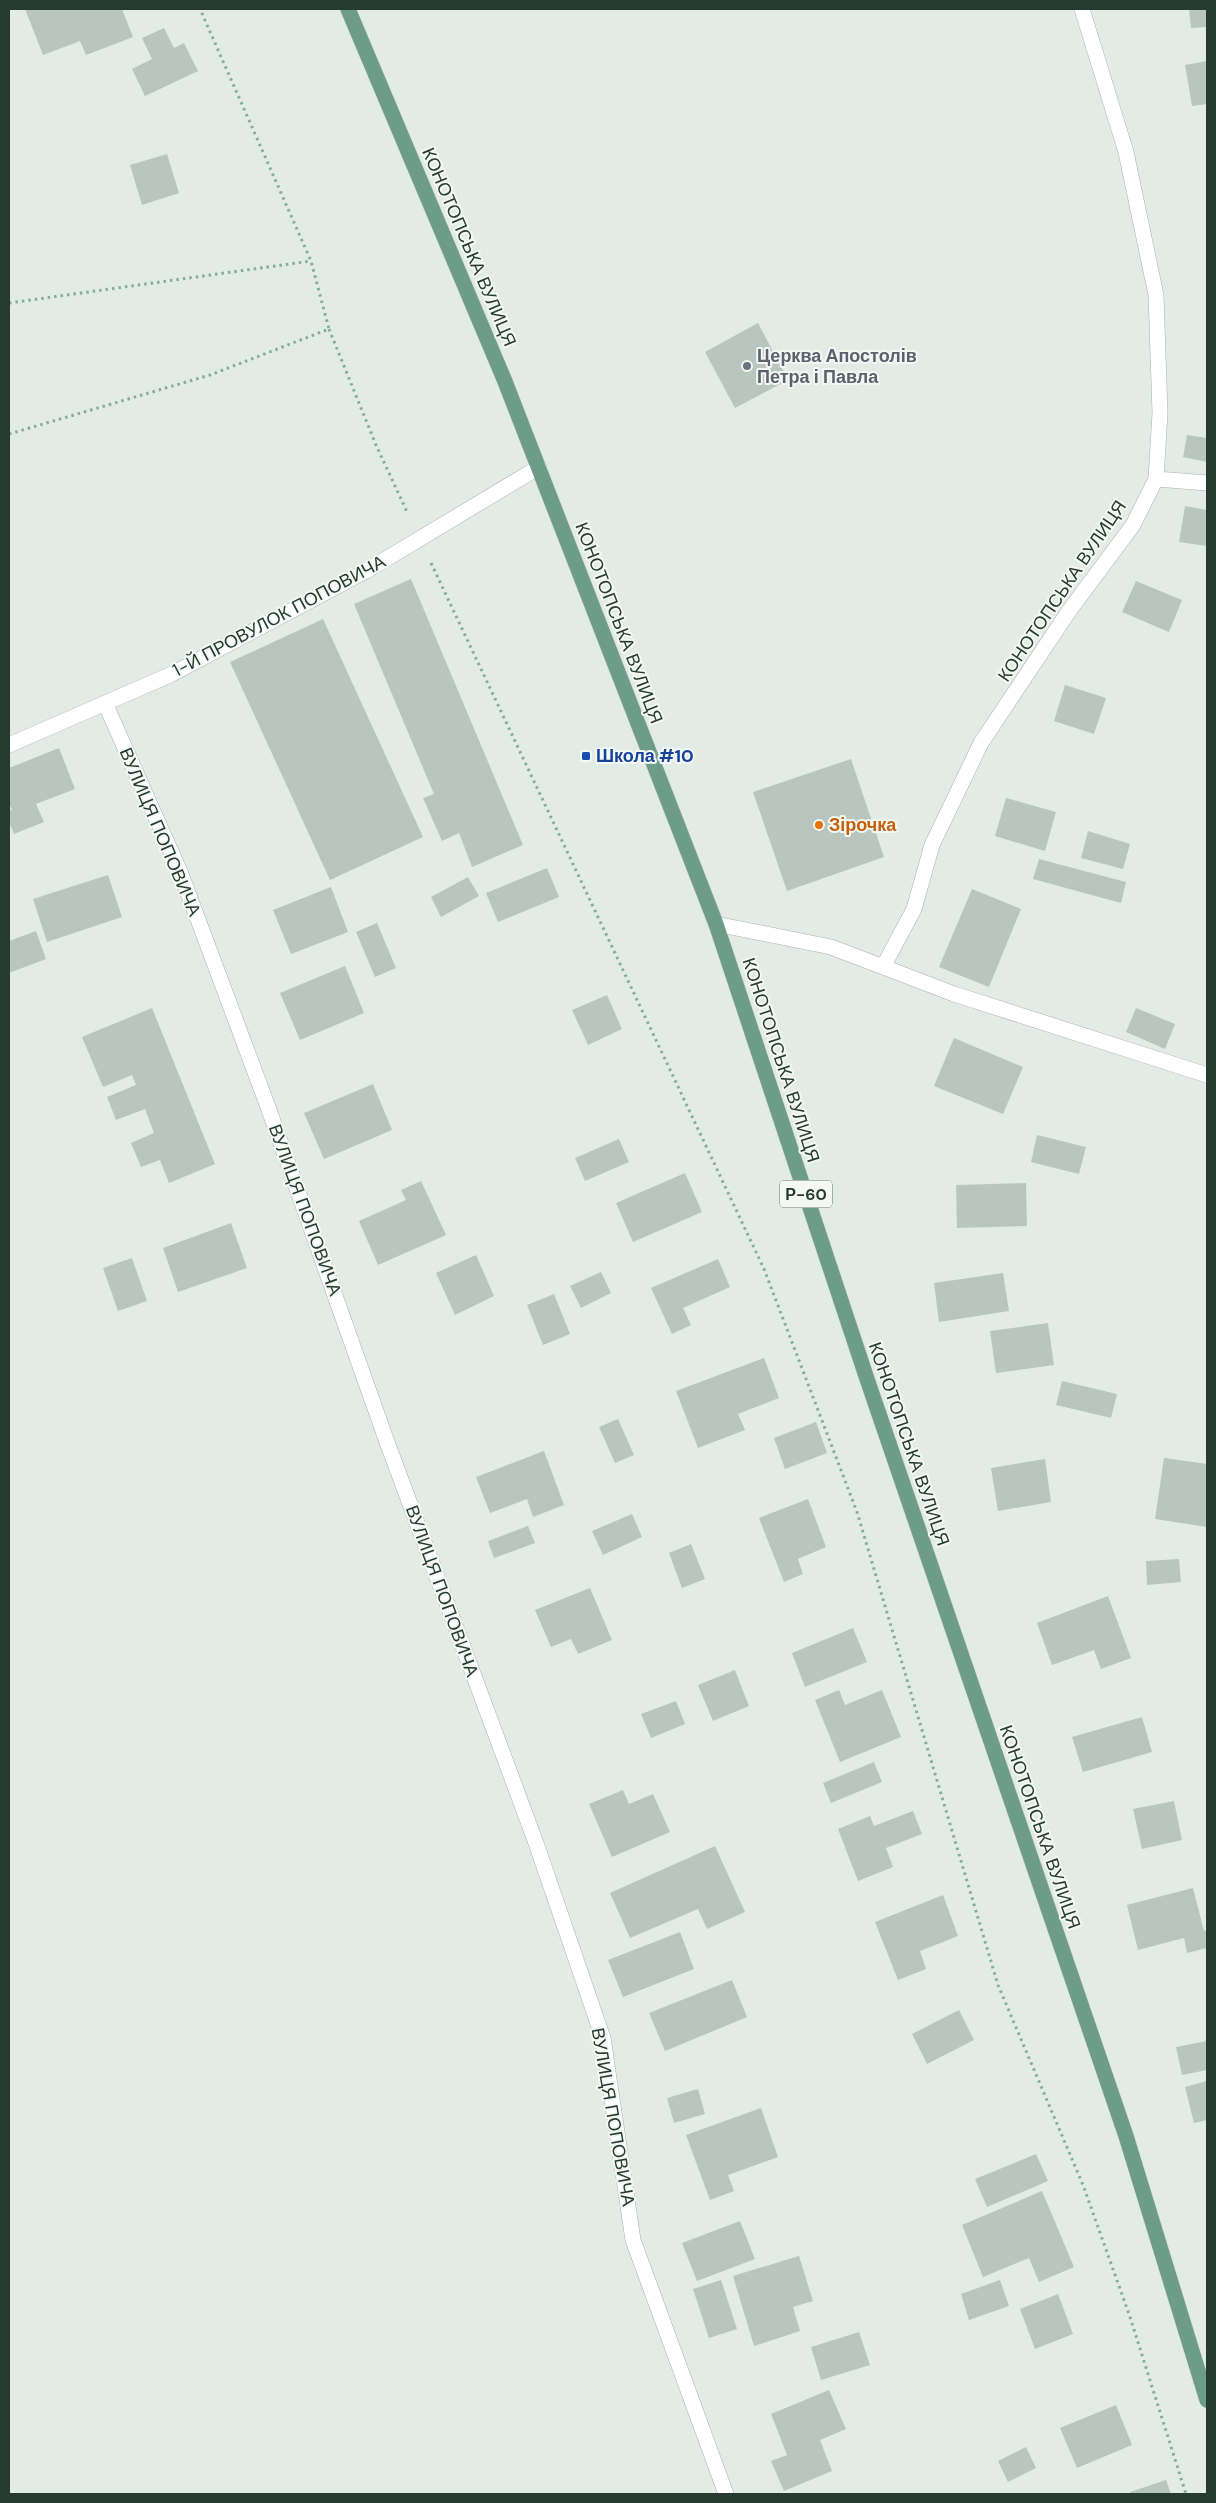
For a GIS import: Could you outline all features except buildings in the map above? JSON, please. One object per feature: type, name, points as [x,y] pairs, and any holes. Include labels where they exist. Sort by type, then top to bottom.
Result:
[{"type":"main road","name":"КОНОТОПСЬКА ВУЛИЦЯ","points":[[348,9],[504,379],[716,924],[867,1379],[1126,2136],[1207,2400]]},
{"type":"street","name":"КОНОТОПСЬКА ВУЛИЦЯ","points":[[883,967],[914,909],[932,846],[981,743],[1069,611],[1133,525],[1156,479],[1160,413],[1156,295],[1126,152],[1082,9]]},
{"type":"street","name":"1-Й ПРОВУЛОК ПОПОВИЧА","points":[[9,745],[172,674],[366,571],[539,467]]},
{"type":"street","points":[[1156,479],[1207,483]]},
{"type":"street","name":"ВУЛИЦЯ ПОПОВИЧА","points":[[104,703],[181,874],[268,1107],[387,1442],[536,1843],[602,2038],[633,2240],[726,2494]]},
{"type":"street","points":[[716,924],[831,947],[954,994],[1207,1075]]},
{"type":"path","points":[[200,9],[311,261],[329,329],[376,444],[764,1269],[857,1512],[998,1985],[1082,2185],[1130,2317],[1186,2494]]},
{"type":"path","points":[[9,304],[311,261]]},
{"type":"path","points":[[9,434],[210,375],[329,329]]},
{"type":"place","name":"Церква Апостолів Петра і Павла","points":[[747,366]]},
{"type":"place","name":"Школа #10","points":[[586,756]]},
{"type":"place","name":"Зірочка","points":[[819,825]]}]
